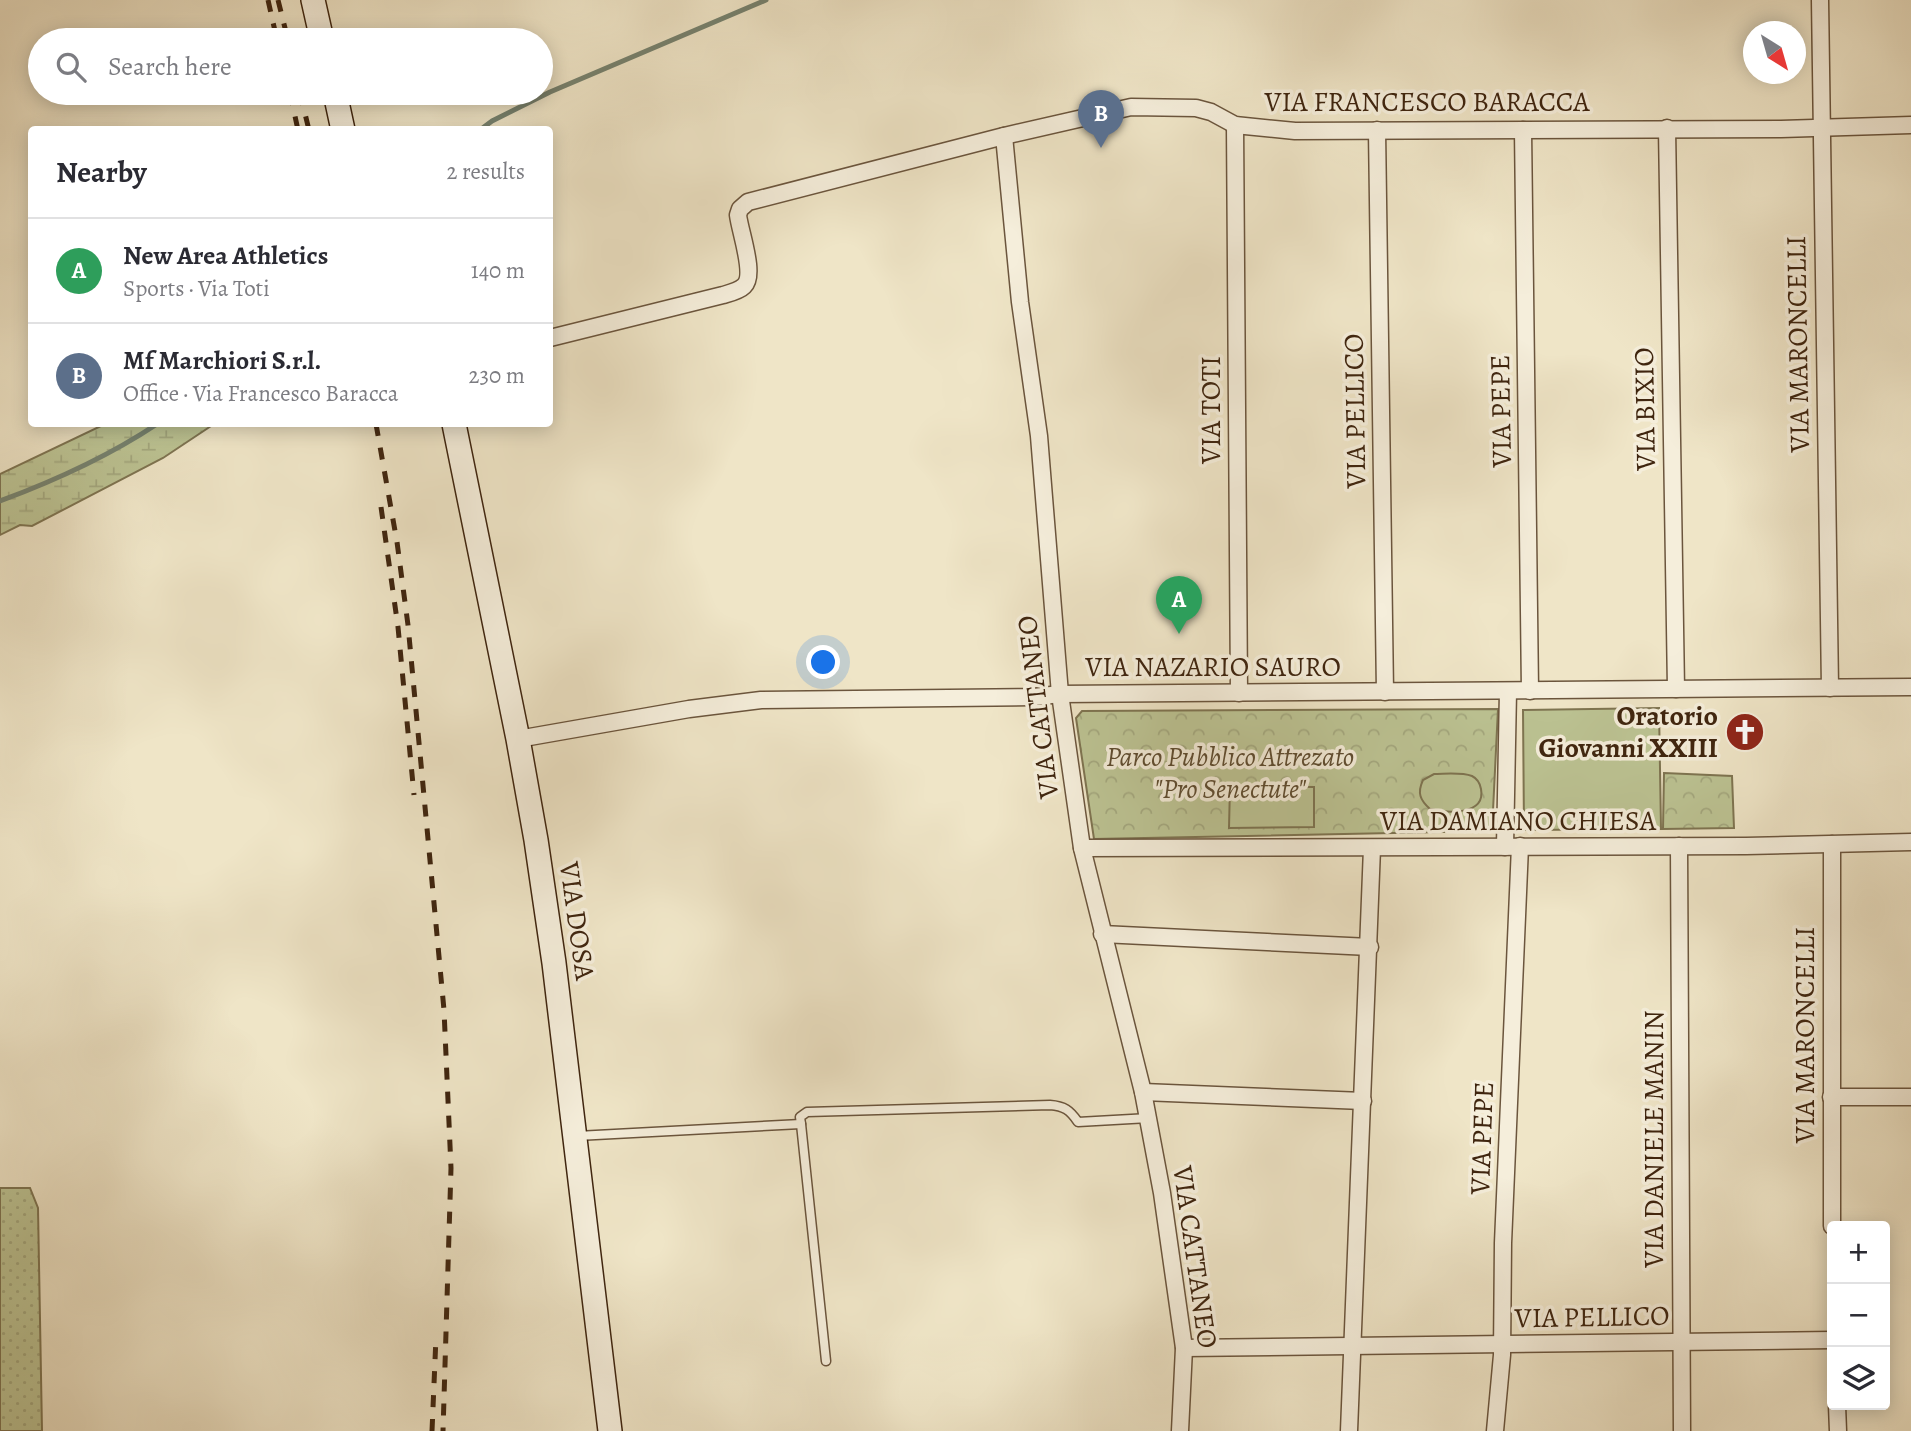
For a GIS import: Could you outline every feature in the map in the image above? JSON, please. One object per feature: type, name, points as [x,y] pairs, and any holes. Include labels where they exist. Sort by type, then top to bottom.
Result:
[{"type":"street","points":[[313,0],[319,28]]},
{"type":"street","name":"VIA MARONCELLI","points":[[1820,0],[1830,688]]},
{"type":"street","points":[[337,105],[342,126]]},
{"type":"street","name":"VIA FRANCESCO BARACCA","points":[[553,337],[723,295],[741,288],[746,284],[749,271],[738,215],[748,202],[1004,136],[1130,107],[1196,108],[1235,125],[1295,131],[1911,125]]},
{"type":"street","name":"VIA TOTI","points":[[1235,125],[1239,693]]},
{"type":"street","name":"VIA BIXIO","points":[[1667,128],[1676,689]]},
{"type":"street","name":"VIA PELLICO","points":[[1377,130],[1385,692]]},
{"type":"street","name":"VIA PEPE","points":[[1523,130],[1530,691]]},
{"type":"street","name":"VIA CATTANEO","points":[[1004,136],[1020,302],[1039,436],[1060,694],[1082,848],[1149,1118],[1171,1249],[1184,1348],[1180,1431]]},
{"type":"street","name":"VIA DOSA","points":[[455,427],[518,739],[552,949],[611,1431]]},
{"type":"street","name":"VIA NAZARIO SAURO","points":[[518,739],[689,709],[761,700],[1034,697],[1060,694],[1911,687]]},
{"type":"street","name":"VIA PEPE","points":[[1495,1431],[1501,1345],[1513,847],[1508,691]]},
{"type":"street","name":"VIA DAMIANO CHIESA","points":[[1082,848],[1679,846],[1911,842]]},
{"type":"street","name":"VIA MARONCELLI","points":[[1832,844],[1832,1221]]},
{"type":"street","name":"VIA DANIELE MANIN","points":[[1679,846],[1682,1431]]},
{"type":"street","points":[[1349,1431],[1372,848]]},
{"type":"street","points":[[1102,934],[1370,947]]},
{"type":"street","points":[[1143,1092],[1363,1101]]},
{"type":"street","points":[[1831,1097],[1911,1097]]},
{"type":"street","name":"VIA PELLICO","points":[[1184,1348],[1827,1340]]},
{"type":"street","points":[[1837,1410],[1838,1431]]},
{"type":"lane","points":[[825,1361],[800,1116],[807,1112],[1062,1106],[1072,1113],[1078,1122],[1149,1118]]},
{"type":"lane","points":[[575,1136],[801,1124]]},
{"type":"green space","points":[[99,427],[210,427],[163,458],[32,526],[20,525],[0,535],[0,474]]},
{"type":"green space","points":[[1659,708],[1661,829],[1524,830],[1523,710]]},
{"type":"green space","name":"Parco Pubblico Attrezato \"Pro Senectute\"","points":[[1498,709],[1492,831],[1094,839],[1076,718],[1082,711]]},
{"type":"green space","points":[[1664,773],[1732,776],[1734,828],[1663,829]]},
{"type":"green space","points":[[1434,774],[1474,777],[1481,789],[1481,798],[1477,804],[1463,811],[1430,809],[1422,799],[1420,789],[1423,780]]},
{"type":"green space","points":[[1230,786],[1314,787],[1314,827],[1229,828]]},
{"type":"green space","points":[[0,1188],[30,1188],[38,1208],[42,1431],[0,1431]]},
{"type":"waterway","points":[[553,91],[766,0]]},
{"type":"waterway","points":[[485,126],[524,105]]},
{"type":"waterway","points":[[0,501],[81,467],[152,427]]},
{"type":"railway","points":[[268,0],[274,28]]},
{"type":"railway","points":[[278,0],[285,28]]},
{"type":"railway","points":[[293,105],[297,126]]},
{"type":"railway","points":[[303,105],[308,126]]},
{"type":"railway","points":[[377,427],[397,542],[408,625],[444,1010],[451,1168],[443,1431]]},
{"type":"railway","points":[[381,507],[398,627],[414,795]]},
{"type":"railway","points":[[432,1431],[436,1337]]},
{"type":"place","name":"Mf Marchiori S.r.l.","points":[[1101,148]]},
{"type":"place","name":"New Area Athletics","points":[[1179,634]]},
{"type":"place","name":"Oratorio Giovanni XXIII","points":[[1745,732]]}]
